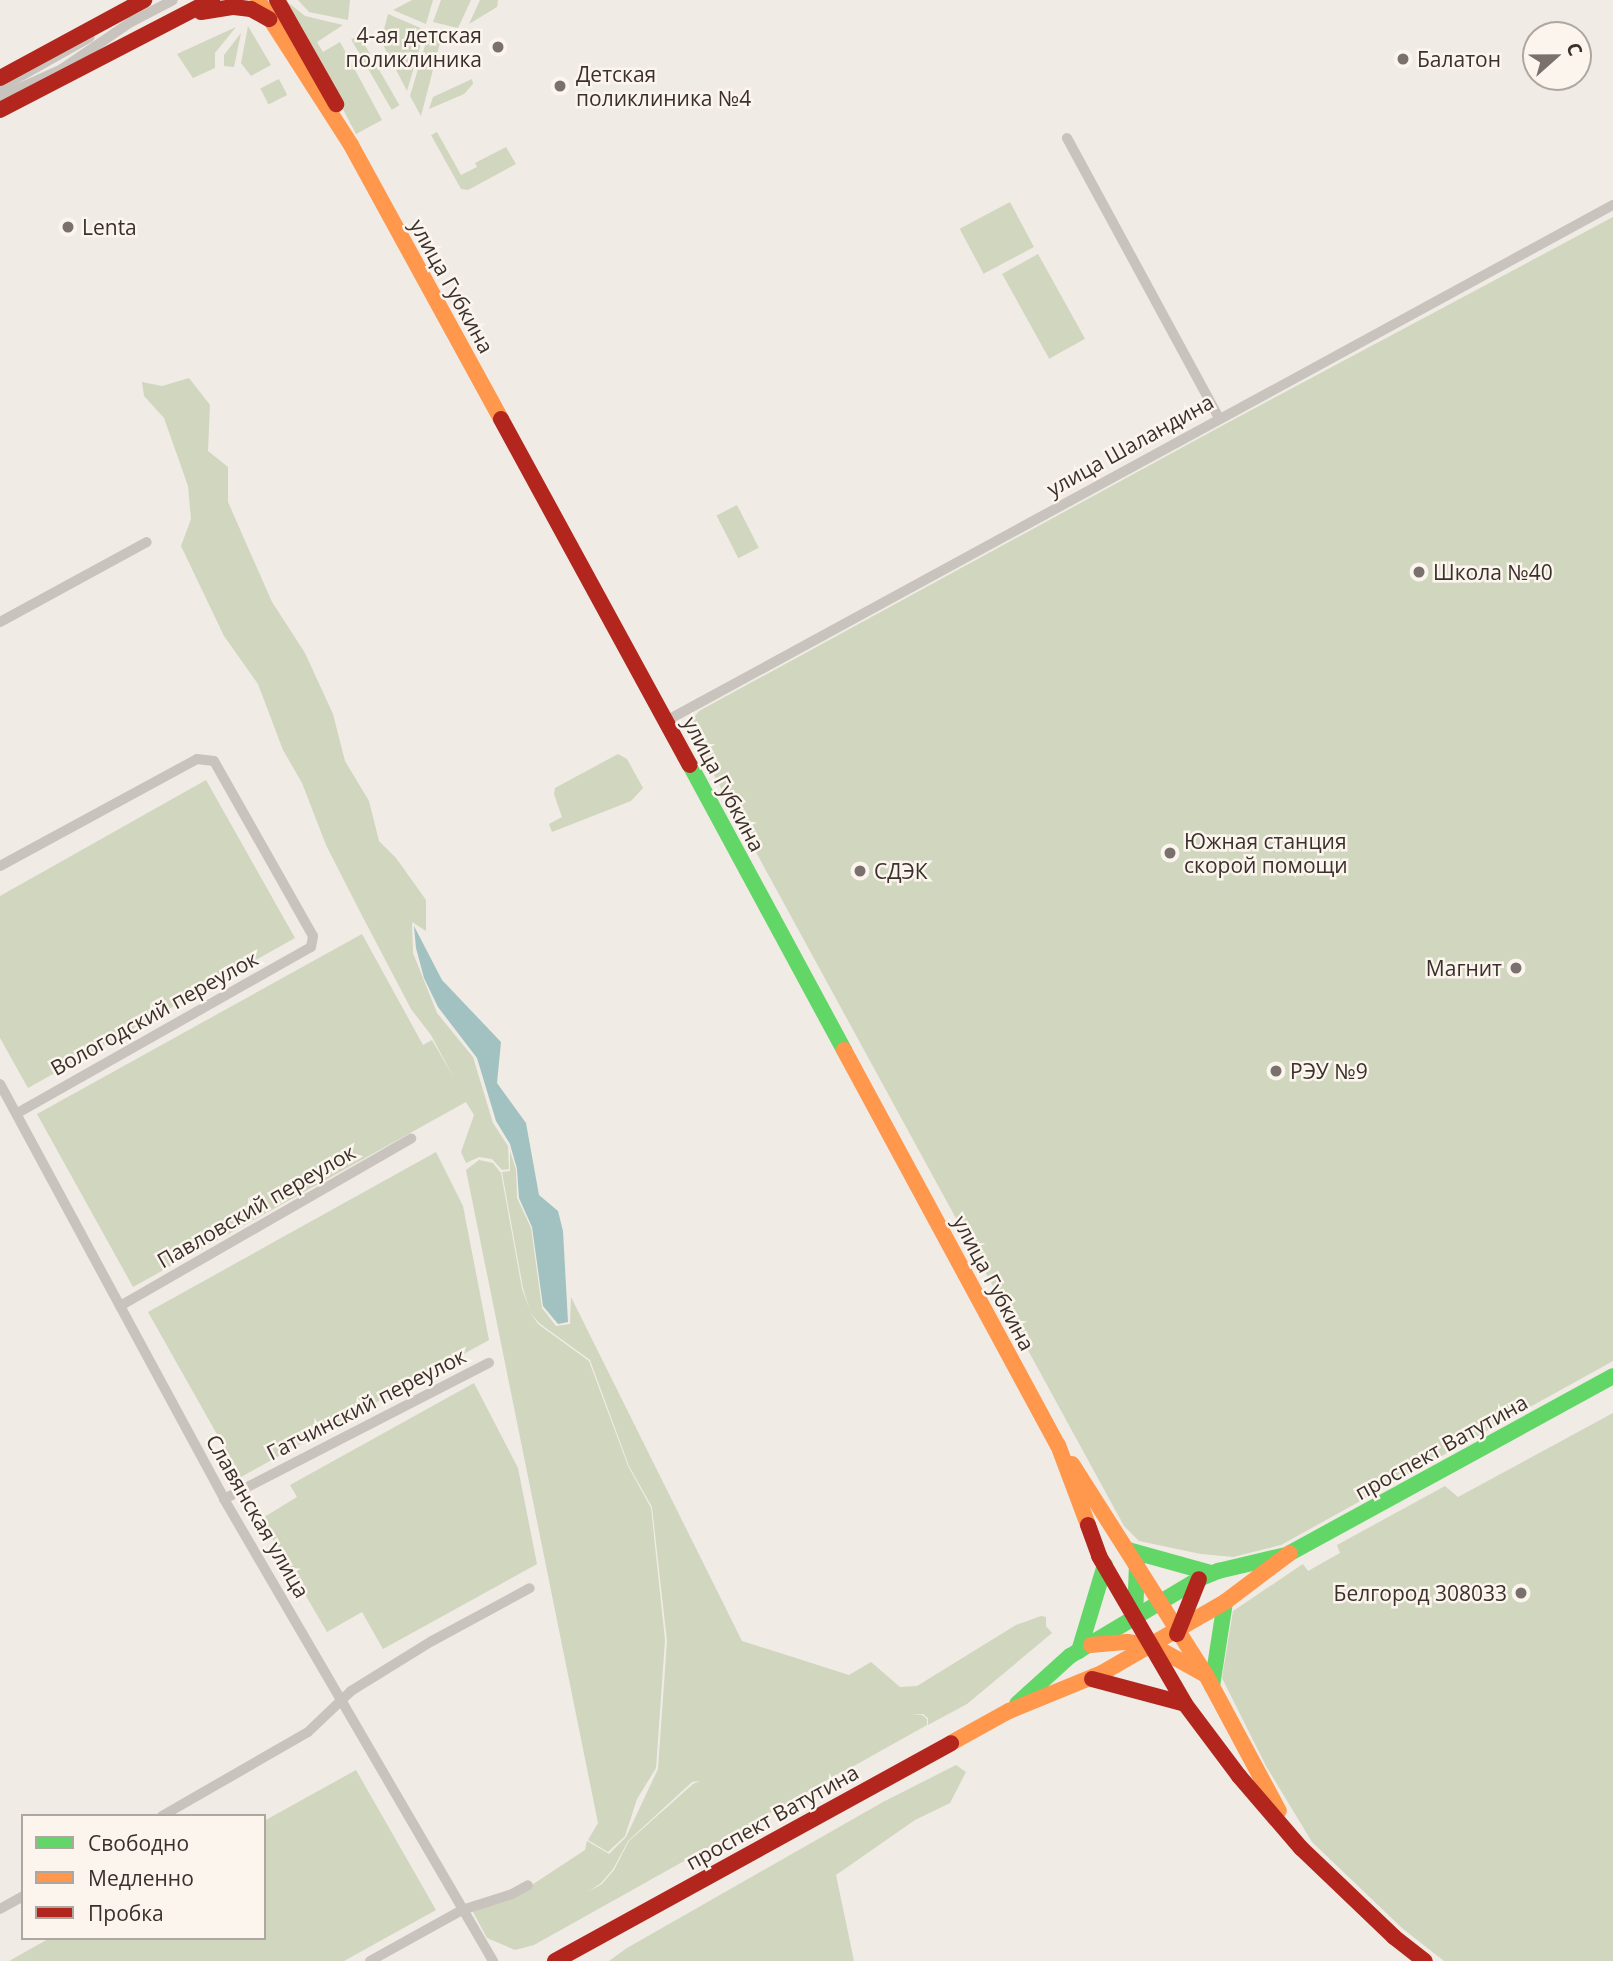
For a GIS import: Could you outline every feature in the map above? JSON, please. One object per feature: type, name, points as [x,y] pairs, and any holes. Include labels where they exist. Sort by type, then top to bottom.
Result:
[{"type":"main road","points":[[0,78],[144,0]]},
{"type":"main road","points":[[0,110],[212,0]]},
{"type":"main road","name":"улица Губкина","points":[[258,0],[351,145],[1058,1445],[1137,1564],[1209,1681],[1260,1779],[1301,1848]]},
{"type":"main road","name":"улица Губкина","points":[[277,0],[339,109],[351,145]]},
{"type":"main road","points":[[177,18],[234,7],[251,9],[268,19]]},
{"type":"main road","name":"проспект Ватутина","points":[[1046,1688],[1097,1676],[1221,1605],[1289,1554],[1613,1376]]},
{"type":"main road","name":"улица Губкина","points":[[1058,1445],[1108,1570],[1183,1699],[1239,1776],[1301,1848],[1394,1937],[1425,1961]]},
{"type":"main road","points":[[1128,1550],[1205,1576]]},
{"type":"main road","name":"проспект Ватутина","points":[[555,1961],[1009,1711],[1046,1688],[1084,1648],[1205,1576],[1289,1554]]},
{"type":"main road","points":[[1108,1570],[1128,1576],[1137,1564]]},
{"type":"main road","points":[[1097,1676],[1115,1662],[1127,1642],[1136,1617],[1137,1564]]},
{"type":"main road","points":[[1108,1570],[1136,1593],[1161,1602],[1185,1608],[1221,1605]]},
{"type":"main road","points":[[1084,1648],[1108,1570]]},
{"type":"main road","points":[[1205,1576],[1201,1599],[1221,1605]]},
{"type":"main road","points":[[1183,1699],[1171,1654],[1185,1608],[1205,1576]]},
{"type":"main road","points":[[1209,1681],[1221,1605]]},
{"type":"main road","points":[[1084,1648],[1127,1642],[1152,1645],[1171,1654],[1209,1681]]},
{"type":"main road","points":[[1084,1648],[1105,1655],[1097,1676]]},
{"type":"main road","points":[[1183,1699],[1182,1681],[1188,1675],[1209,1681]]},
{"type":"main road","points":[[1097,1676],[1183,1699]]},
{"type":"street","points":[[0,88],[153,0]]},
{"type":"street","points":[[0,97],[62,69],[131,22],[173,0]]},
{"type":"street","points":[[1067,138],[1219,418]]},
{"type":"street","name":"улица Шаландина","points":[[666,721],[1613,205]]},
{"type":"street","points":[[0,622],[147,542]]},
{"type":"street","name":"Вологодский переулок","points":[[0,866],[197,758],[214,761],[313,936],[311,947],[17,1113]]},
{"type":"street","name":"Славянская улица","points":[[0,1084],[225,1499],[493,1961]]},
{"type":"street","name":"Павловский переулок","points":[[120,1306],[411,1139]]},
{"type":"street","name":"Гатчинский переулок","points":[[225,1499],[489,1363]]},
{"type":"street","points":[[165,1814],[307,1732],[342,1699],[432,1641],[530,1588]]},
{"type":"street","points":[[370,1961],[462,1910],[512,1894],[528,1885]]},
{"type":"street","points":[[0,1909],[21,1897]]},
{"type":"green space","points":[[285,0],[305,16],[343,25],[317,42],[323,52],[340,42],[382,120],[356,134]]},
{"type":"green space","points":[[298,0],[350,0],[348,20],[309,12]]},
{"type":"green space","points":[[412,0],[433,0],[426,24],[393,10]]},
{"type":"green space","points":[[441,0],[471,0],[458,28],[433,22]]},
{"type":"green space","points":[[480,0],[498,0],[497,7],[469,24]]},
{"type":"green space","points":[[388,14],[425,30],[407,91],[381,41]]},
{"type":"green space","points":[[248,26],[271,65],[251,76],[241,63]]},
{"type":"green space","points":[[236,27],[215,53],[215,68],[193,78],[177,54]]},
{"type":"green space","points":[[429,32],[442,35],[421,116],[410,96]]},
{"type":"green space","points":[[241,33],[234,67],[224,66],[224,55]]},
{"type":"green space","points":[[359,35],[400,105],[392,110],[351,40]]},
{"type":"green space","points":[[279,79],[287,95],[268,105],[260,89]]},
{"type":"green space","points":[[472,79],[473,84],[464,94],[429,109],[433,97]]},
{"type":"green space","points":[[437,132],[461,175],[477,167],[475,163],[506,147],[516,164],[468,190],[461,189],[431,135]]},
{"type":"green space","points":[[1010,202],[1034,247],[984,274],[960,229]]},
{"type":"green space","points":[[1613,217],[1613,1361],[1281,1545],[1233,1557],[1201,1554],[1139,1541],[1124,1526],[692,735],[690,722],[699,711],[1229,422]]},
{"type":"green space","points":[[1038,254],[1085,339],[1049,359],[1002,274]]},
{"type":"green space","points":[[189,378],[210,405],[208,451],[228,467],[228,502],[272,602],[305,653],[333,714],[345,761],[369,801],[379,841],[396,858],[426,900],[426,931],[412,922],[413,953],[437,1013],[473,1057],[493,1123],[508,1146],[509,1169],[502,1170],[492,1159],[479,1157],[466,1163],[461,1152],[474,1115],[466,1102],[133,1287],[37,1114],[362,934],[423,1045],[432,1040],[454,1078],[431,1035],[411,1009],[356,904],[326,845],[302,783],[283,750],[258,684],[224,636],[181,546],[191,519],[188,486],[164,418],[144,396],[142,382],[162,386]]},
{"type":"green space","points":[[737,505],[759,548],[738,558],[717,515]]},
{"type":"green space","points":[[618,754],[627,759],[643,788],[631,801],[552,832],[549,824],[562,817],[554,794],[555,788]]},
{"type":"green space","points":[[206,780],[295,938],[28,1088],[0,1038],[0,896]]},
{"type":"green space","points":[[510,1151],[516,1170],[517,1198],[531,1228],[542,1308],[556,1326],[570,1324],[571,1297],[742,1641],[849,1675],[871,1662],[900,1687],[917,1686],[1016,1625],[1041,1616],[1046,1617],[1046,1626],[1052,1633],[967,1704],[928,1725],[928,1718],[923,1714],[911,1714],[922,1715],[927,1719],[927,1725],[534,1945],[515,1950],[487,1938],[472,1910],[515,1896],[585,1850],[587,1841],[609,1854],[626,1837],[658,1769],[667,1641],[652,1507],[629,1466],[590,1360],[539,1323],[530,1312],[538,1324],[589,1361],[628,1466],[651,1508],[665,1640],[656,1768],[637,1799],[625,1836],[608,1852],[588,1840],[598,1823],[466,1170],[479,1160],[493,1163],[501,1173],[522,1289],[530,1311],[523,1288],[502,1172],[510,1171]],"holes":[[[700,1781],[693,1784],[629,1841],[614,1870],[602,1884],[588,1892],[601,1883],[613,1869],[628,1841],[692,1782]]]},
{"type":"green space","points":[[436,1152],[463,1206],[489,1340],[241,1477],[148,1312]]},
{"type":"green space","points":[[474,1383],[518,1468],[537,1564],[383,1649],[362,1612],[327,1632],[261,1519],[297,1497],[290,1485]]},
{"type":"green space","points":[[1613,1413],[1613,1961],[1444,1961],[1402,1928],[1312,1842],[1266,1766],[1222,1678],[1233,1611],[1303,1564],[1308,1571],[1340,1553],[1337,1545],[1445,1486],[1458,1497]]},
{"type":"green space","points":[[956,1765],[966,1772],[950,1803],[915,1820],[836,1875],[854,1961],[609,1961],[627,1948],[883,1802]]},
{"type":"green space","points":[[356,1770],[436,1910],[344,1961],[9,1961],[46,1940],[266,1940],[266,1820]]},
{"type":"water","points":[[414,926],[442,980],[501,1042],[497,1083],[526,1123],[539,1195],[558,1211],[563,1231],[568,1322],[558,1324],[543,1306],[532,1227],[519,1198],[517,1169],[510,1144],[496,1121],[477,1058],[438,1007],[424,978],[416,948]]},
{"type":"traffic: fast","points":[[690,765],[844,1050]]},
{"type":"traffic: fast","points":[[1290,1553],[1613,1376]]},
{"type":"traffic: fast","points":[[1128,1550],[1211,1573]]},
{"type":"traffic: fast","points":[[1017,1704],[1070,1656],[1199,1579],[1218,1571],[1286,1555]]},
{"type":"traffic: fast","points":[[1135,1618],[1137,1564]]},
{"type":"traffic: fast","points":[[1079,1651],[1105,1565]]},
{"type":"traffic: fast","points":[[1212,1686],[1225,1602]]},
{"type":"traffic: slow","points":[[258,0],[351,145],[501,419]]},
{"type":"traffic: slow","points":[[844,1050],[1058,1445],[1088,1525]]},
{"type":"traffic: slow","points":[[1072,1464],[1206,1675],[1279,1811]]},
{"type":"traffic: slow","points":[[951,1743],[1009,1711],[1102,1673],[1225,1602],[1290,1553]]},
{"type":"traffic: slow","points":[[1091,1645],[1127,1642],[1152,1645],[1204,1674]]},
{"type":"traffic: jam","points":[[0,78],[144,0]]},
{"type":"traffic: jam","points":[[0,110],[212,0]]},
{"type":"traffic: jam","points":[[277,0],[336,104]]},
{"type":"traffic: jam","points":[[201,12],[234,7],[251,9],[269,19]]},
{"type":"traffic: jam","points":[[501,419],[690,765]]},
{"type":"traffic: jam","points":[[1088,1525],[1099,1556],[1185,1704],[1239,1776],[1301,1848],[1394,1937],[1425,1961]]},
{"type":"traffic: jam","points":[[1177,1634],[1199,1579]]},
{"type":"traffic: jam","points":[[1092,1679],[1185,1704]]},
{"type":"traffic: jam","points":[[555,1961],[951,1743]]},
{"type":"place","name":"4-ая детская поликлиника","points":[[498,47]]},
{"type":"place","name":"Балатон","points":[[1403,59]]},
{"type":"place","name":"Детская поликлиника №4","points":[[560,86]]},
{"type":"place","name":"Lenta","points":[[68,227]]},
{"type":"place","name":"Школа №40","points":[[1419,572]]},
{"type":"place","name":"Южная станция скорой помощи","points":[[1170,853]]},
{"type":"place","name":"СДЭК","points":[[860,871]]},
{"type":"place","name":"Магнит","points":[[1516,968]]},
{"type":"place","name":"РЭУ №9","points":[[1276,1071]]},
{"type":"place","name":"Белгород 308033","points":[[1521,1593]]}]
